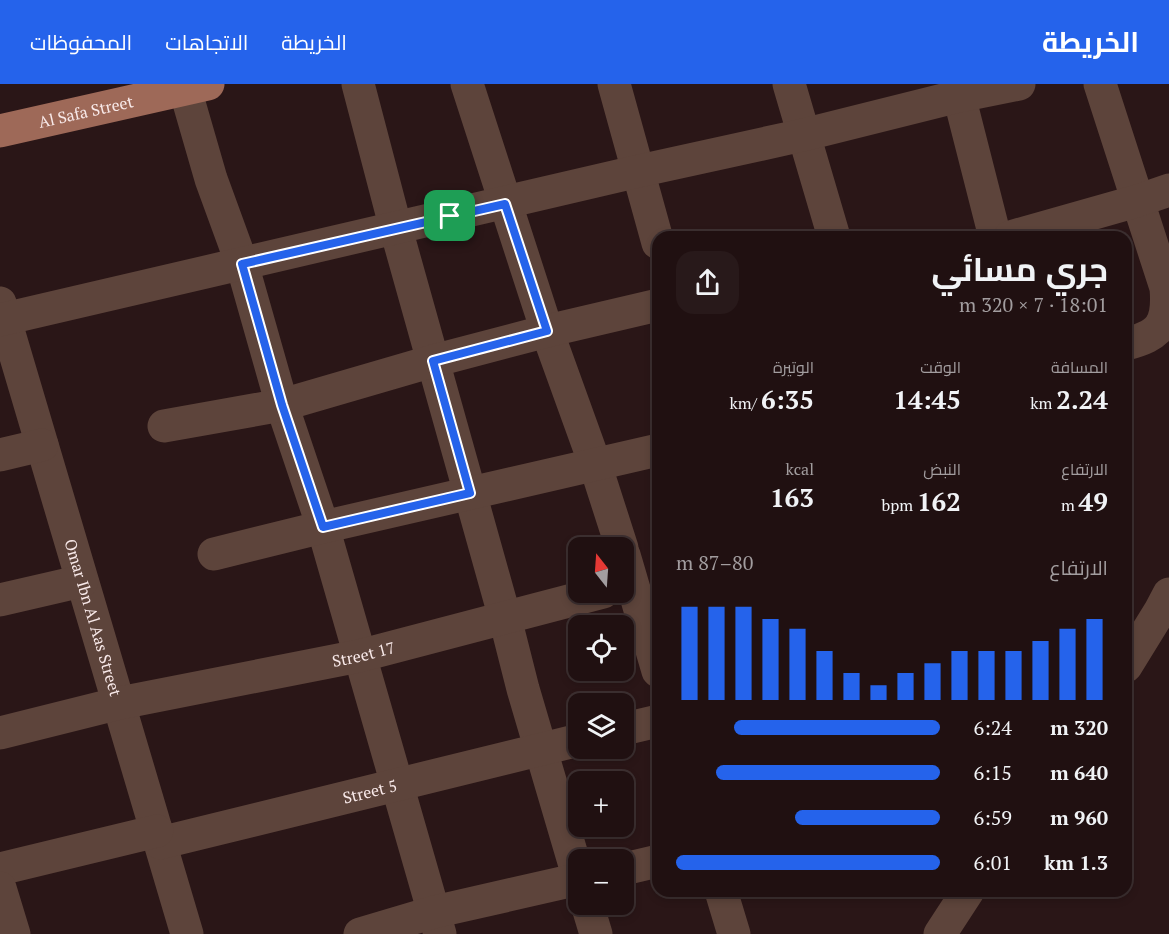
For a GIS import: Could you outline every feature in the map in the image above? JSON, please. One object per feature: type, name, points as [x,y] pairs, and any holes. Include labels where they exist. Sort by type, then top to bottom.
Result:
[{"type":"main road","name":"Al Safa Street","points":[[0,131],[196,86]]},
{"type":"street","points":[[358,84],[523,689],[570,849]]},
{"type":"street","points":[[467,84],[547,331],[618,537]]},
{"type":"street","points":[[614,84],[655,231]]},
{"type":"street","points":[[789,84],[832,231]]},
{"type":"street","points":[[2,314],[242,264],[803,135],[957,90],[1019,84]]},
{"type":"street","points":[[1100,84],[1168,300],[1168,312],[1163,324],[1154,334],[1132,342]]},
{"type":"street","points":[[196,86],[212,179],[242,264],[282,405],[323,527],[437,923]]},
{"type":"street","points":[[957,90],[993,231]]},
{"type":"street","points":[[1031,231],[1169,190]]},
{"type":"street","points":[[164,426],[282,405],[433,361],[652,306]]},
{"type":"street","name":"Omar Ibn Al Aas Street","points":[[2,314],[120,703],[187,934]]},
{"type":"street","points":[[0,455],[42,445]]},
{"type":"street","points":[[214,554],[652,451]]},
{"type":"street","points":[[0,600],[82,581]]},
{"type":"street","points":[[1132,656],[1169,594]]},
{"type":"street","name":"Street 17","points":[[0,733],[120,703],[359,656],[505,618],[568,597]]},
{"type":"street","points":[[630,603],[652,656]]},
{"type":"street","points":[[634,727],[652,722]]},
{"type":"street","name":"Street 5","points":[[0,869],[398,785],[568,743]]},
{"type":"street","points":[[634,867],[652,862]]},
{"type":"street","points":[[360,934],[437,923],[568,882]]},
{"type":"street","points":[[0,888],[14,934]]},
{"type":"street","points":[[723,897],[734,934]]},
{"type":"street","points":[[940,934],[964,897]]},
{"type":"street","points":[[590,915],[596,934]]},
{"type":"route","points":[[505,204],[547,331],[433,361],[470,493],[323,527],[282,405],[242,264],[450,216],[505,204]]}]
